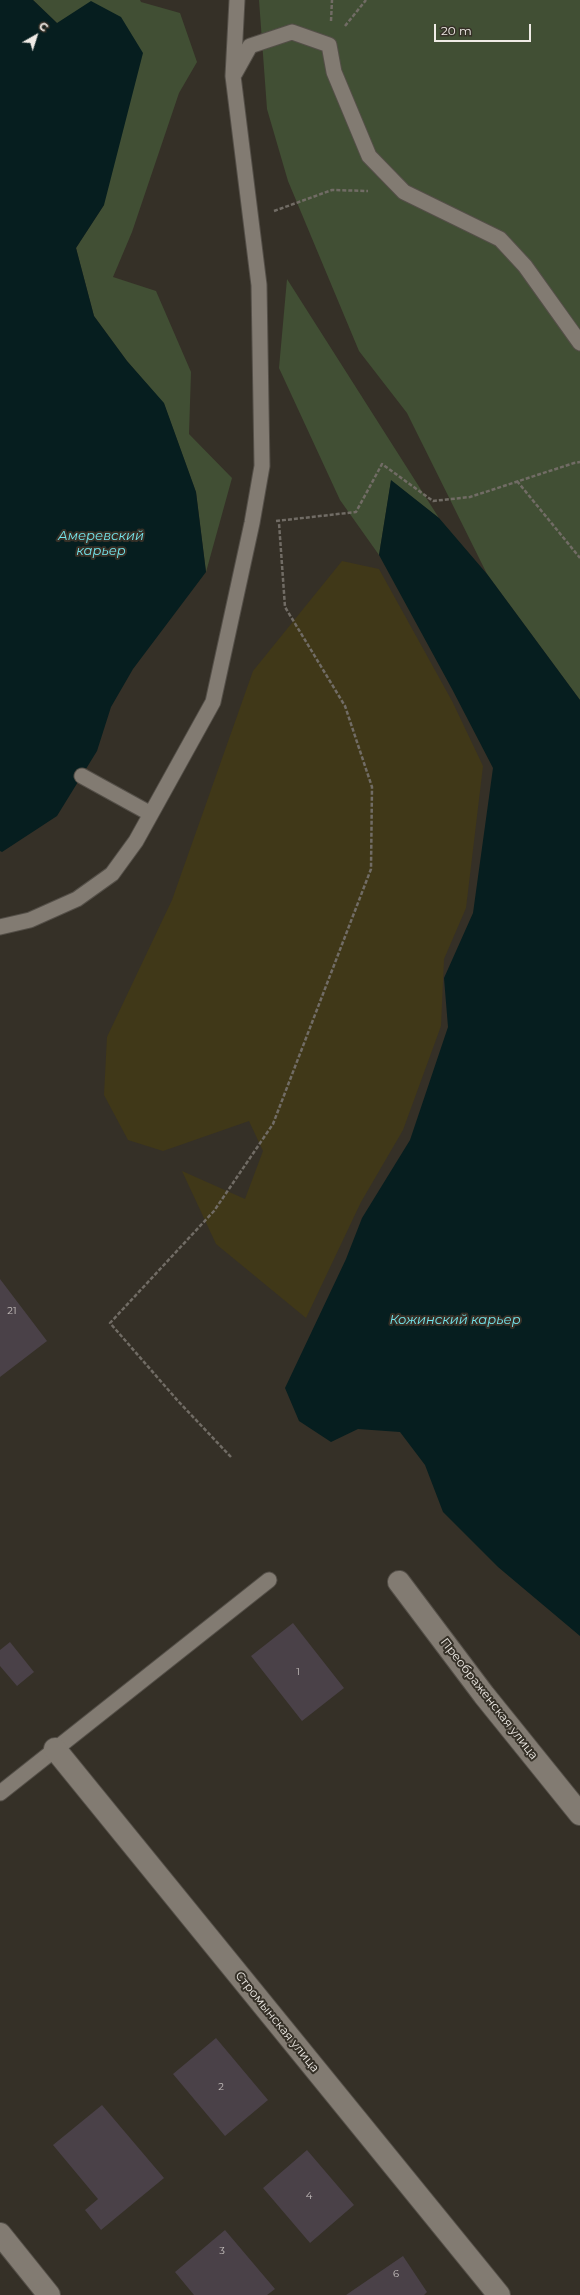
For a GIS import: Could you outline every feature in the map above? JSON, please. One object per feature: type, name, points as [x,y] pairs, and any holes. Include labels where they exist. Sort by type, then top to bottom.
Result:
[{"type":"street","name":"Преображенская улица","points":[[399,1582],[484,1695],[580,1814]]},
{"type":"street","name":"Стромынская улица","points":[[55,1749],[499,2295]]},
{"type":"street","points":[[2,2236],[49,2295]]},
{"type":"lane","points":[[0,927],[30,920],[77,899],[112,874],[136,841],[213,702],[252,523],[262,466],[259,285],[233,76],[237,0]]},
{"type":"lane","points":[[233,76],[250,46],[292,32],[329,45],[334,72],[369,156],[404,192],[500,239],[525,266],[580,343]]},
{"type":"lane","points":[[82,776],[151,814]]},
{"type":"lane","points":[[0,1793],[269,1580]]},
{"type":"path","points":[[329,45],[366,0]]},
{"type":"path","points":[[252,220],[332,190],[404,192]]},
{"type":"path","points":[[252,523],[356,512],[382,464],[433,501],[470,497],[580,462]]},
{"type":"path","points":[[517,481],[580,558]]},
{"type":"path","points":[[231,1456],[178,1401],[110,1324],[214,1211],[273,1124],[371,869],[372,787],[345,706],[285,607],[278,520]]},
{"type":"green space","points":[[33,0],[140,0],[141,2],[180,13],[197,62],[179,93],[132,232],[113,277],[156,291],[191,372],[189,434],[232,478],[206,572],[196,492],[164,404],[127,361],[94,316],[76,248],[104,205],[57,23]]},
{"type":"green space","points":[[259,0],[580,0],[580,700],[487,574],[407,413],[359,351],[288,181],[267,109]]},
{"type":"green space","points":[[287,279],[439,518],[391,481],[379,555],[340,500],[279,368]]},
{"type":"sand","points":[[342,561],[379,569],[452,701],[483,766],[466,908],[444,959],[441,1026],[403,1130],[361,1202],[306,1318],[216,1244],[182,1171],[245,1199],[263,1151],[249,1121],[163,1151],[128,1140],[104,1095],[107,1037],[172,900],[253,671]]},
{"type":"water","name":"Амеревский карьер","points":[[0,0],[33,0],[57,23],[91,1],[121,17],[143,53],[104,205],[76,248],[94,316],[127,361],[164,403],[196,492],[206,572],[133,669],[111,707],[97,751],[57,816],[2,852],[0,851]]},
{"type":"water","name":"Кожинский карьер","points":[[391,480],[439,518],[487,574],[580,700],[580,1636],[498,1567],[443,1512],[425,1465],[400,1432],[358,1429],[331,1442],[299,1421],[285,1388],[346,1259],[362,1218],[410,1140],[448,1027],[444,978],[473,913],[493,768],[379,555]]},
{"type":"building","points":[[0,1279],[47,1341],[0,1377]]},
{"type":"building","points":[[293,1623],[344,1688],[302,1721],[251,1656]]},
{"type":"building","points":[[10,1642],[34,1672],[17,1686],[0,1666],[0,1650]]},
{"type":"building","points":[[216,2038],[268,2100],[225,2136],[173,2074]]},
{"type":"building","points":[[102,2105],[164,2178],[101,2230],[85,2210],[98,2199],[53,2145]]},
{"type":"building","points":[[307,2150],[354,2205],[310,2243],[263,2188]]},
{"type":"building","points":[[225,2230],[275,2289],[267,2295],[194,2295],[175,2272]]},
{"type":"building","points":[[403,2256],[427,2292],[424,2295],[346,2295]]}]
